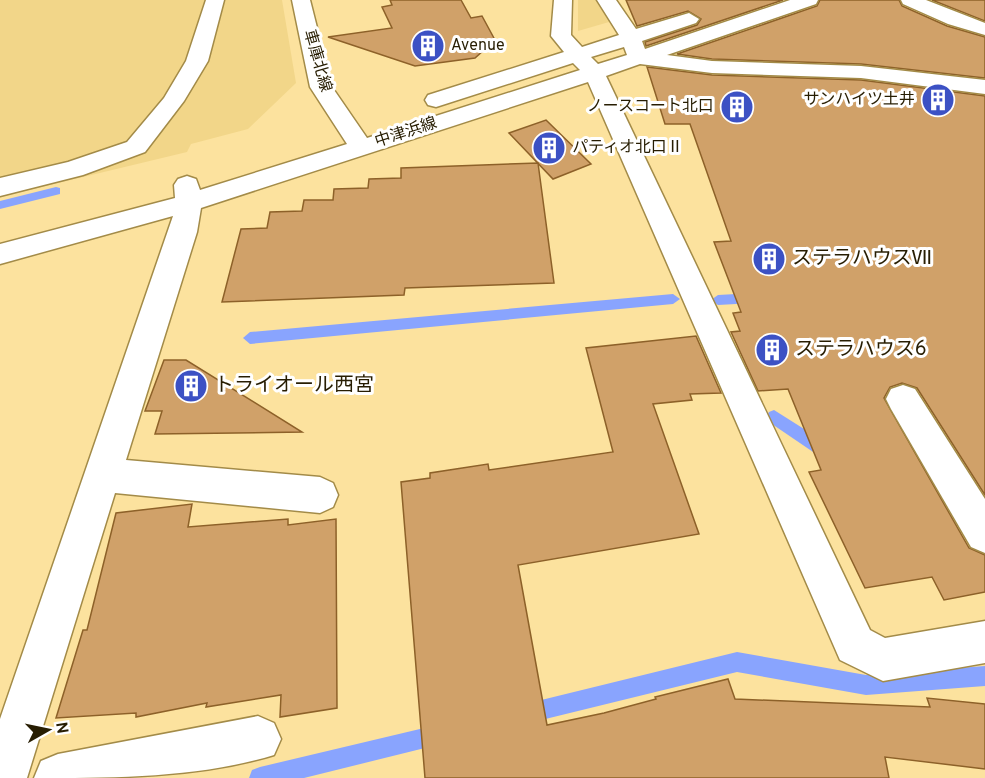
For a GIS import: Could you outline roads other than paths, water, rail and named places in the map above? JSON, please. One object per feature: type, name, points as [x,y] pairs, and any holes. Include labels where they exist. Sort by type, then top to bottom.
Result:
[{"type":"street","points":[[0,187],[74,170],[136,147],[173,101],[197,61],[215,0]]},
{"type":"street","name":"車庫北線","points":[[301,0],[321,87],[359,125],[362,148]]},
{"type":"street","points":[[563,0],[561,36],[585,63],[855,645],[883,660],[985,642]]},
{"type":"street","points":[[606,0],[624,24],[639,58],[712,67],[861,72],[985,87]]},
{"type":"street","name":"中津浜線","points":[[180,190],[362,148],[585,63],[629,36],[753,0]]},
{"type":"street","name":"中津浜線","points":[[414,107],[585,63],[639,58],[809,0]]},
{"type":"street","points":[[910,0],[955,20],[985,29]]},
{"type":"street","name":"中津浜線","points":[[0,254],[359,125]]},
{"type":"street","points":[[3,778],[183,232],[180,190]]},
{"type":"street","points":[[903,399],[985,534]]},
{"type":"street","points":[[102,476],[320,495]]},
{"type":"street","points":[[58,778],[258,739]]},
{"type":"waterway","points":[[0,205],[56,191]]},
{"type":"waterway","points":[[718,300],[754,298]]},
{"type":"waterway","points":[[250,338],[673,299]]},
{"type":"waterway","points":[[774,417],[825,451]]},
{"type":"waterway","points":[[525,714],[737,662],[866,685],[985,676]]},
{"type":"waterway","points":[[260,778],[441,734]]},
{"type":"place","name":"Avenue","points":[[428,46]]},
{"type":"place","name":"サンハイツ土井","points":[[938,100]]},
{"type":"place","name":"ノースコート北口","points":[[737,107]]},
{"type":"place","name":"パティオ北口Ⅱ","points":[[549,148]]},
{"type":"place","name":"ステラハウスⅦ","points":[[769,259]]},
{"type":"place","name":"ステラハウス6","points":[[772,350]]},
{"type":"place","name":"トライオール西宮","points":[[191,386]]}]
